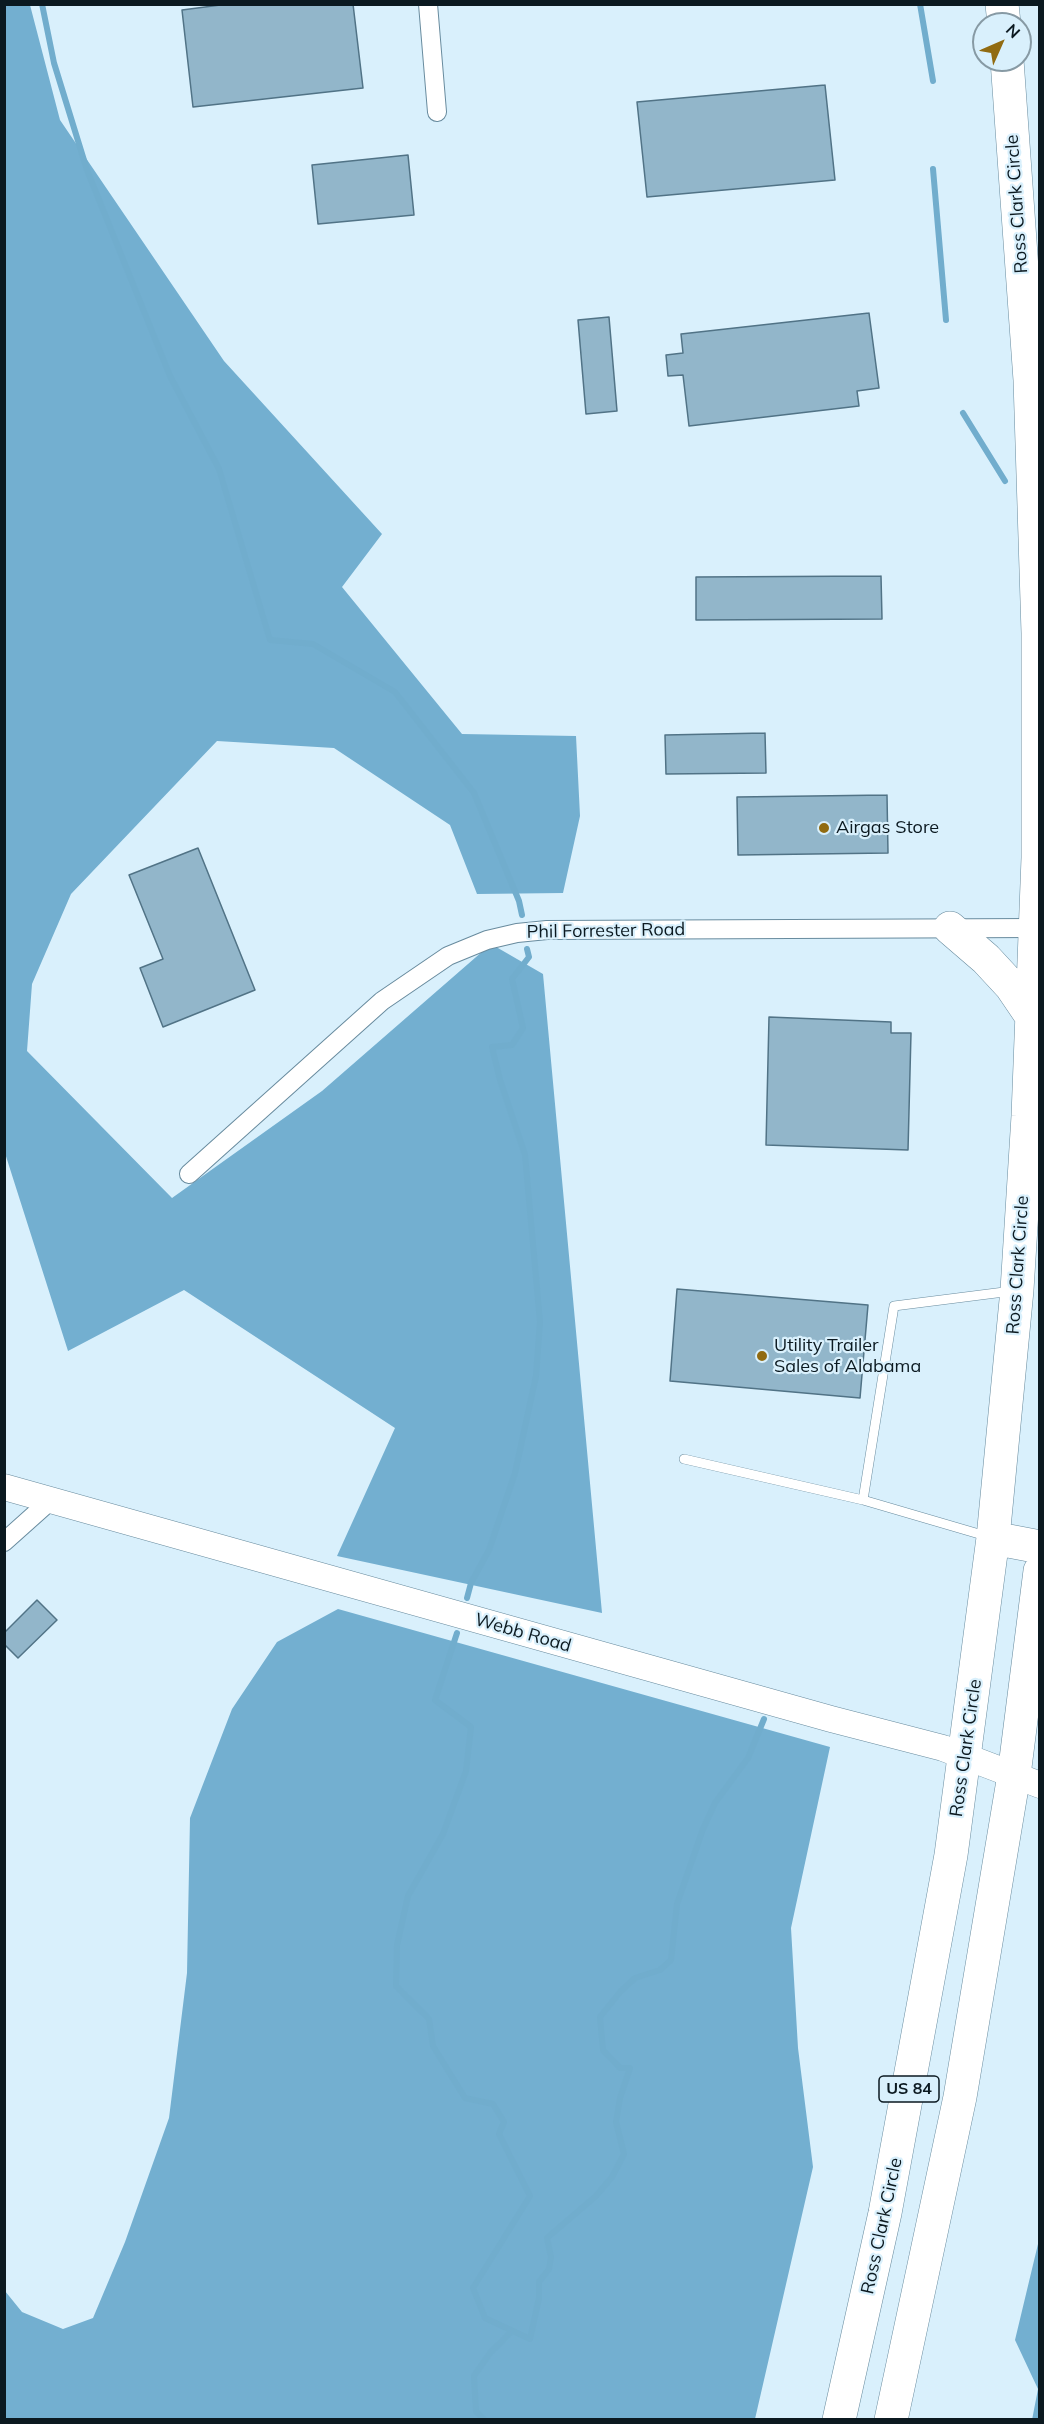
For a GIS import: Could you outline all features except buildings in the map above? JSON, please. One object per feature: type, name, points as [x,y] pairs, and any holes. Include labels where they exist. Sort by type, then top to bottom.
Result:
[{"type":"highway","name":"Ross Clark Circle","points":[[839,2420],[853,2364],[911,2081],[966,1756],[993,1538],[1017,1290],[1037,928],[1038,633],[1037,500],[1008,72]]},
{"type":"highway","points":[[950,928],[1011,986],[1032,1017]]},
{"type":"highway","points":[[993,1538],[1040,1547]]},
{"type":"highway","name":"US 84","points":[[891,2420],[1027,1780],[1040,1571]]},
{"type":"highway","points":[[853,2364],[901,2376]]},
{"type":"street","points":[[428,4],[437,112]]},
{"type":"street","name":"Phil Forrester Road","points":[[189,1174],[382,1001],[448,956],[487,940],[517,933],[547,930],[1037,928]]},
{"type":"street","name":"Webb Road","points":[[4,1487],[966,1756],[1027,1780]]},
{"type":"street","points":[[4,1542],[51,1500]]},
{"type":"lane","points":[[863,1500],[894,1306],[1017,1290]]},
{"type":"lane","points":[[684,1459],[863,1500],[993,1538]]},
{"type":"shaded area","points":[[4,5],[30,5],[60,120],[224,361],[382,534],[342,587],[462,734],[576,736],[580,816],[563,893],[477,894],[450,825],[334,748],[217,741],[71,894],[32,984],[27,1051],[172,1198],[322,1091],[491,944],[543,974],[602,1613],[337,1556],[395,1428],[184,1290],[68,1351],[4,1150]]},
{"type":"shaded area","points":[[338,1609],[830,1747],[791,1928],[798,2048],[813,2167],[755,2419],[5,2419],[5,2291],[22,2312],[63,2329],[93,2318],[125,2242],[169,2118],[187,1973],[190,1818],[232,1709],[277,1642]]},
{"type":"shaded area","points":[[1038,2244],[1040,2419],[1032,2420],[1038,2389],[1015,2340]]},
{"type":"waterway","points":[[42,4],[54,63],[87,170],[170,376],[219,469],[270,640],[313,644],[395,692],[474,793],[519,901],[522,915]]},
{"type":"waterway","points":[[920,4],[933,81]]},
{"type":"waterway","points":[[933,169],[946,320]]},
{"type":"waterway","points":[[963,413],[1005,481]]},
{"type":"waterway","points":[[467,1598],[471,1583],[489,1550],[515,1473],[536,1376],[540,1322],[525,1155],[500,1080],[492,1047],[512,1045],[523,1028],[512,979],[529,957],[527,949]]},
{"type":"waterway","points":[[457,1633],[435,1700],[471,1727],[466,1771],[443,1834],[408,1896],[397,1945],[396,1986],[429,2019],[433,2046],[465,2098],[493,2104],[504,2122],[499,2134],[530,2196],[473,2288],[485,2318],[530,2339],[539,2298],[539,2282],[549,2269],[551,2257],[547,2238],[596,2196],[612,2177],[624,2154],[616,2122],[620,2098],[630,2068],[620,2068],[603,2050],[600,2017],[620,1992],[635,1978],[660,1970],[671,1960],[677,1904],[703,1829],[715,1803],[748,1758],[764,1719]]},
{"type":"waterway","points":[[484,2420],[476,2411],[474,2376],[490,2353],[512,2331]]},
{"type":"place","name":"Airgas Store","points":[[824,828]]},
{"type":"place","name":"Utility Trailer Sales of Alabama","points":[[762,1356]]}]
